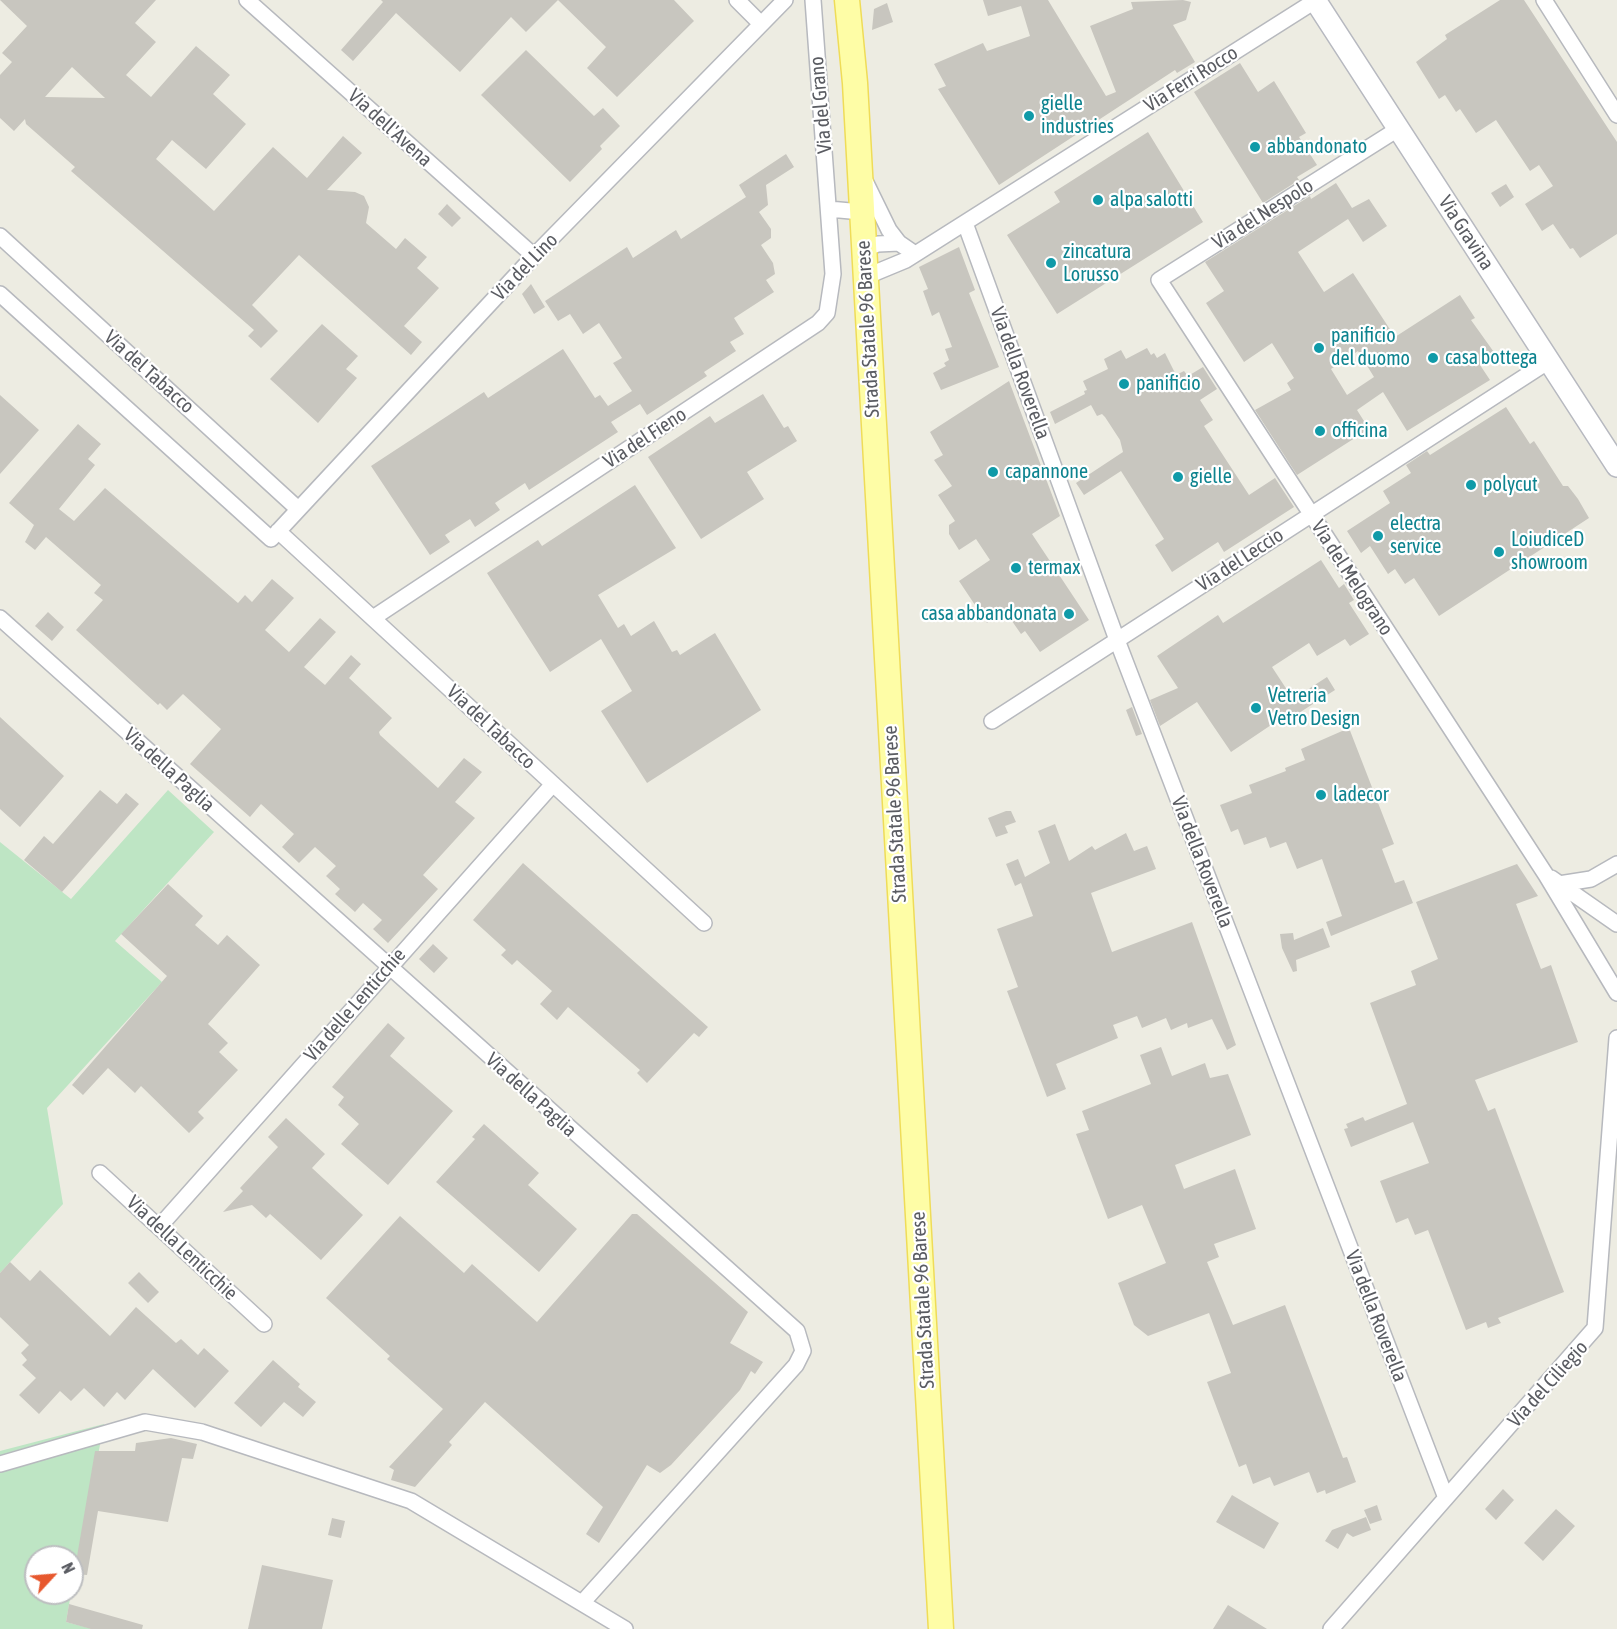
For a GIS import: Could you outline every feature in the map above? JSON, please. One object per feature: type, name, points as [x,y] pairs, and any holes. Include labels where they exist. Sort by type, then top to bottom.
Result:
[{"type":"main road","name":"Strada Statale 96 Barese","points":[[847,0],[864,249],[941,1629]]},
{"type":"main road","name":"Via Gravina","points":[[1315,0],[1549,361],[1613,452]]},
{"type":"street","name":"Via dell'Avena","points":[[247,0],[534,256]]},
{"type":"street","points":[[737,0],[761,24]]},
{"type":"street","name":"Via del Lino","points":[[275,535],[534,256],[785,0]]},
{"type":"street","name":"Via del Grano","points":[[813,0],[830,209]]},
{"type":"street","name":"Via Ferri Rocco","points":[[865,277],[886,270],[915,254],[1315,0]]},
{"type":"street","points":[[1544,0],[1617,115]]},
{"type":"street","name":"Via del Nespolo","points":[[1159,280],[1398,129]]},
{"type":"street","points":[[859,170],[881,216],[899,243],[915,254]]},
{"type":"street","points":[[830,209],[861,212]]},
{"type":"street","name":"Via del Fieno","points":[[373,618],[818,324],[827,313],[832,293],[830,209]]},
{"type":"street","name":"Via della Roverella","points":[[965,223],[1117,640],[1446,1498]]},
{"type":"street","name":"Via del Tabacco","points":[[0,236],[298,508]]},
{"type":"street","points":[[864,249],[878,244],[899,243]]},
{"type":"street","name":"Via del Melograno","points":[[1159,280],[1546,875],[1617,993]]},
{"type":"street","name":"Via del Tabacco","points":[[0,294],[373,618],[704,923]]},
{"type":"street","name":"Via del Leccio","points":[[992,721],[1549,361]]},
{"type":"street","name":"Via della Paglia","points":[[0,618],[387,968],[797,1331],[802,1341],[803,1351],[796,1365],[582,1603]]},
{"type":"street","name":"Via delle Lenticchie","points":[[159,1227],[553,784]]},
{"type":"street","points":[[1559,885],[1591,879],[1617,864]]},
{"type":"street","points":[[1546,875],[1617,924]]},
{"type":"street","name":"Via del Ciliegio","points":[[1331,1629],[1595,1328],[1617,1038]]},
{"type":"street","name":"Via della Lenticchie","points":[[100,1173],[264,1324]]},
{"type":"street","points":[[0,1464],[145,1422],[202,1432],[411,1501],[626,1629]]},
{"type":"green space","points":[[168,790],[214,832],[115,941],[162,982],[47,1108],[63,1204],[0,1273],[0,842],[71,899]]},
{"type":"green space","points":[[104,1424],[81,1545],[24,1545],[24,1605],[69,1605],[66,1622],[93,1629],[0,1629],[0,1451]]},
{"type":"building","points":[[0,0],[156,0],[135,23],[156,42],[126,75],[151,97],[196,46],[230,75],[213,94],[246,124],[206,169],[172,140],[156,159],[214,211],[273,147],[307,178],[343,136],[362,153],[327,190],[355,192],[364,196],[369,207],[366,223],[396,249],[405,238],[427,257],[417,268],[439,288],[404,326],[422,342],[411,355],[299,255],[252,305],[278,331],[261,348],[248,336],[254,330],[71,171],[75,167],[26,124],[25,119],[14,131],[0,118],[0,75],[12,62],[2,53],[27,26]],"holes":[[[72,67],[105,98],[45,97]]]},
{"type":"building","points":[[381,0],[558,0],[526,32],[511,17],[460,72],[396,13],[353,61],[341,50],[383,2]]},
{"type":"building","points":[[558,0],[674,0],[694,21],[617,97],[587,68],[606,47]]},
{"type":"building","name":"gielle industries","points":[[983,0],[1048,0],[1106,96],[1116,92],[1090,26],[1133,9],[1131,2],[1183,0],[1191,2],[1186,20],[1173,25],[1195,62],[1177,73],[1175,70],[999,185],[938,89],[946,86],[934,64],[983,43],[987,51],[1030,36],[1021,6],[988,16]]},
{"type":"building","points":[[1500,0],[1524,0],[1617,142],[1617,234],[1580,258],[1573,248],[1570,249],[1553,224],[1542,231],[1525,204],[1553,186],[1539,165],[1530,171],[1496,120],[1476,133],[1460,109],[1456,112],[1445,95],[1439,99],[1416,62],[1447,39],[1445,35]]},
{"type":"building","points":[[887,3],[893,22],[872,30],[874,9]]},
{"type":"building","points":[[526,50],[594,116],[603,108],[620,126],[600,146],[602,149],[570,182],[481,95]]},
{"type":"building","name":"abbandonato","points":[[1240,63],[1258,92],[1274,81],[1306,133],[1299,137],[1317,165],[1297,177],[1299,180],[1263,203],[1194,92]]},
{"type":"building","name":"alpa salotti","points":[[1148,132],[1203,222],[1057,314],[1007,235],[1060,202],[1054,192]]},
{"type":"building","points":[[786,154],[794,167],[766,185],[768,205],[759,212],[771,229],[771,238],[761,245],[773,263],[775,274],[766,280],[774,292],[734,318],[744,334],[730,342],[736,351],[704,372],[707,376],[647,415],[640,404],[611,422],[618,432],[529,490],[525,483],[495,503],[500,510],[475,527],[470,519],[445,535],[450,542],[430,555],[371,466],[484,392],[488,398],[563,349],[595,398],[600,395],[608,406],[632,391],[613,363],[622,358],[599,323],[583,334],[570,314],[558,321],[545,301],[627,247],[633,258],[676,230],[681,239],[746,197],[739,185]]},
{"type":"building","points":[[1336,183],[1352,208],[1369,199],[1387,226],[1363,242],[1348,219],[1298,252],[1324,292],[1353,273],[1395,337],[1460,295],[1475,318],[1471,320],[1496,355],[1480,365],[1490,380],[1407,431],[1383,392],[1357,410],[1369,429],[1297,475],[1255,410],[1291,390],[1287,383],[1294,378],[1272,343],[1244,362],[1206,303],[1224,291],[1205,262],[1310,196],[1311,199]],"holes":[[[1358,351],[1374,377],[1347,395],[1331,369]]]},
{"type":"building","points":[[1506,184],[1514,197],[1500,207],[1491,193]]},
{"type":"building","points":[[447,204],[461,218],[452,227],[438,214]]},
{"type":"building","points":[[959,247],[975,290],[969,293],[999,367],[941,390],[933,373],[946,366],[944,363],[949,360],[945,349],[952,347],[939,312],[932,316],[923,291],[928,289],[919,267]]},
{"type":"building","points":[[531,284],[545,307],[534,314],[522,294]]},
{"type":"building","points":[[322,324],[358,356],[346,369],[357,378],[318,423],[270,379]]},
{"type":"building","points":[[1147,348],[1151,355],[1154,353],[1157,358],[1165,353],[1176,375],[1184,371],[1188,376],[1203,367],[1217,389],[1200,400],[1213,420],[1204,426],[1249,495],[1275,478],[1294,507],[1224,552],[1218,542],[1172,572],[1155,545],[1164,539],[1121,471],[1084,495],[1076,483],[1123,452],[1120,440],[1105,417],[1102,414],[1097,416],[1091,405],[1055,424],[1050,412],[1085,394],[1084,391],[1087,390],[1083,381],[1108,369],[1104,359],[1121,350],[1126,359]]},
{"type":"building","points":[[1009,381],[1060,516],[1032,534],[1089,620],[1040,652],[1025,631],[1021,634],[1005,611],[987,623],[959,581],[990,560],[976,539],[959,550],[949,534],[949,525],[955,521],[938,495],[952,486],[934,460],[943,455],[930,432]]},
{"type":"building","points":[[763,394],[784,428],[788,426],[797,441],[747,472],[764,499],[701,539],[648,457],[710,416],[715,423]]},
{"type":"building","points":[[0,395],[39,430],[0,474]]},
{"type":"building","points":[[1506,407],[1530,444],[1534,441],[1563,486],[1568,486],[1589,518],[1439,616],[1414,578],[1405,584],[1395,569],[1388,574],[1370,546],[1361,553],[1347,531],[1390,503],[1383,491],[1411,473],[1406,465],[1427,451],[1430,455]]},
{"type":"building","points":[[78,424],[101,444],[88,459],[95,465],[59,509],[74,521],[105,488],[238,603],[245,595],[252,602],[272,579],[294,598],[265,630],[289,652],[320,618],[336,632],[304,667],[325,685],[351,655],[361,664],[349,678],[392,718],[379,732],[380,735],[438,788],[464,758],[482,772],[455,802],[475,818],[423,875],[438,889],[388,943],[373,929],[382,920],[363,903],[355,912],[335,894],[340,889],[326,876],[336,866],[315,847],[299,863],[282,847],[294,834],[261,804],[250,817],[190,764],[221,729],[183,694],[167,710],[160,703],[158,705],[76,630],[103,600],[94,593],[101,585],[46,537],[35,550],[25,542],[34,525],[9,503]]},
{"type":"building","points":[[635,485],[676,548],[598,595],[618,628],[624,624],[631,636],[654,621],[672,652],[677,650],[680,655],[715,633],[761,710],[647,783],[601,711],[632,691],[601,639],[550,672],[487,573],[538,540],[542,546]]},
{"type":"building","points":[[1321,560],[1339,588],[1344,584],[1354,600],[1349,603],[1369,634],[1350,646],[1345,639],[1317,656],[1309,643],[1272,667],[1293,699],[1327,677],[1335,690],[1280,725],[1277,721],[1231,752],[1197,702],[1160,726],[1150,700],[1178,688],[1157,656],[1218,615],[1223,623]]},
{"type":"building","points":[[48,612],[64,627],[52,641],[35,626]]},
{"type":"building","points":[[1132,707],[1142,734],[1136,736],[1126,710]]},
{"type":"building","points":[[0,717],[64,776],[20,827],[0,809]]},
{"type":"building","points":[[1349,728],[1394,844],[1382,849],[1395,883],[1404,880],[1413,903],[1331,936],[1326,922],[1342,916],[1322,859],[1297,869],[1286,842],[1270,848],[1266,837],[1244,845],[1238,829],[1231,832],[1220,805],[1252,793],[1249,785],[1286,771],[1285,768],[1305,760],[1301,749]]},
{"type":"building","points":[[100,790],[117,804],[126,793],[139,804],[62,892],[24,860],[44,836],[53,844]]},
{"type":"building","points":[[1011,811],[1016,822],[1005,826],[1008,833],[996,837],[988,818]]},
{"type":"building","points":[[1055,824],[1069,861],[1092,846],[1095,850],[1126,833],[1134,851],[1147,846],[1156,869],[1091,893],[1112,952],[1192,922],[1236,1045],[1227,1050],[1212,1019],[1188,1028],[1187,1023],[1171,1030],[1166,1018],[1142,1028],[1137,1016],[1113,1025],[1118,1038],[1056,1064],[1066,1089],[1047,1097],[1007,991],[1018,987],[997,929],[1033,916],[1021,883],[1015,886],[1006,864],[1018,859],[1025,877],[1050,863],[1038,831]]},
{"type":"building","points":[[523,863],[708,1027],[699,1037],[694,1033],[647,1083],[637,1073],[640,1070],[568,1007],[557,1020],[540,1004],[552,991],[517,960],[512,965],[501,955],[506,950],[473,920]]},
{"type":"building","points":[[1517,864],[1538,896],[1516,904],[1541,969],[1551,965],[1578,1042],[1475,1080],[1488,1111],[1495,1108],[1564,1292],[1498,1318],[1501,1323],[1488,1328],[1486,1322],[1466,1330],[1428,1230],[1415,1235],[1408,1218],[1396,1223],[1380,1181],[1429,1163],[1413,1122],[1351,1147],[1344,1129],[1348,1128],[1346,1124],[1363,1117],[1365,1121],[1407,1104],[1370,1003],[1416,985],[1411,971],[1438,959],[1416,902]]},
{"type":"building","points":[[168,884],[203,916],[195,925],[218,945],[227,935],[260,965],[208,1024],[228,1043],[219,1052],[238,1070],[198,1112],[204,1118],[189,1133],[141,1086],[135,1093],[108,1068],[83,1095],[72,1085],[167,976],[121,934]]},
{"type":"building","points":[[1323,928],[1330,947],[1296,960],[1297,971],[1293,972],[1282,948],[1280,934],[1293,933],[1294,940]]},
{"type":"building","points":[[433,944],[448,958],[434,973],[419,959]]},
{"type":"building","points":[[388,1023],[405,1038],[390,1056],[453,1111],[388,1185],[341,1144],[359,1124],[338,1105],[344,1097],[332,1087]]},
{"type":"building","points":[[1161,1047],[1172,1076],[1205,1063],[1210,1078],[1228,1074],[1251,1135],[1175,1165],[1184,1189],[1235,1169],[1256,1229],[1214,1244],[1219,1257],[1207,1262],[1233,1325],[1285,1305],[1343,1458],[1347,1457],[1356,1482],[1326,1494],[1325,1490],[1317,1493],[1309,1472],[1274,1486],[1270,1477],[1253,1484],[1246,1464],[1239,1467],[1207,1382],[1231,1373],[1209,1313],[1148,1336],[1134,1325],[1118,1283],[1166,1263],[1142,1205],[1108,1219],[1076,1134],[1089,1130],[1082,1111],[1151,1084],[1140,1055]]},
{"type":"building","points":[[286,1118],[325,1154],[312,1168],[363,1215],[321,1260],[270,1214],[266,1218],[252,1205],[223,1212],[243,1191],[240,1188],[278,1147],[268,1137]]},
{"type":"building","points":[[484,1124],[539,1173],[528,1185],[577,1229],[539,1272],[436,1182],[475,1139],[472,1137]]},
{"type":"building","points":[[632,1214],[637,1214],[748,1312],[730,1343],[763,1362],[755,1374],[751,1371],[740,1390],[671,1465],[660,1473],[647,1465],[599,1543],[586,1534],[603,1507],[485,1402],[449,1442],[452,1445],[415,1487],[391,1480],[394,1470],[389,1467],[443,1409],[387,1359],[390,1356],[326,1298],[400,1216],[464,1273],[472,1264],[537,1322]]},
{"type":"building","points":[[10,1262],[30,1281],[40,1270],[110,1336],[136,1307],[176,1343],[181,1339],[198,1355],[204,1348],[229,1371],[195,1408],[153,1369],[125,1400],[117,1392],[104,1407],[84,1388],[71,1401],[60,1391],[39,1414],[19,1395],[36,1378],[22,1365],[27,1360],[21,1353],[29,1345],[0,1317],[0,1273]]},
{"type":"building","points":[[139,1272],[159,1292],[148,1303],[128,1283]]},
{"type":"building","points":[[273,1360],[300,1384],[298,1387],[316,1402],[303,1417],[284,1402],[261,1427],[234,1403]]},
{"type":"building","points":[[171,1438],[197,1444],[193,1459],[182,1458],[168,1522],[98,1511],[87,1575],[84,1575],[84,1545],[79,1545],[95,1451],[135,1451],[136,1443]]},
{"type":"building","points":[[1503,1489],[1514,1500],[1496,1520],[1485,1509]]},
{"type":"building","points":[[1232,1495],[1279,1523],[1264,1549],[1216,1522]]},
{"type":"building","points":[[1377,1505],[1382,1520],[1370,1524],[1364,1510]]},
{"type":"building","points":[[1556,1509],[1575,1526],[1543,1561],[1524,1543]]},
{"type":"building","points":[[1366,1517],[1371,1530],[1353,1537],[1347,1533],[1338,1549],[1325,1541],[1332,1530]]},
{"type":"building","points":[[332,1518],[345,1521],[341,1538],[328,1535]]},
{"type":"building","points":[[262,1565],[333,1580],[322,1629],[248,1629]]},
{"type":"building","points":[[69,1605],[73,1605],[143,1625],[142,1629],[91,1629],[66,1622]]},
{"type":"building","points":[[1228,1605],[1267,1629],[1213,1629]]},
{"type":"place","name":"gielle industries","points":[[1029,116]]},
{"type":"place","name":"abbandonato","points":[[1255,147]]},
{"type":"place","name":"alpa salotti","points":[[1098,200]]},
{"type":"place","name":"zincatura Lorusso","points":[[1051,263]]},
{"type":"place","name":"panificio del duomo","points":[[1319,348]]},
{"type":"place","name":"casa bottega","points":[[1433,358]]},
{"type":"place","name":"panificio","points":[[1124,384]]},
{"type":"place","name":"officina","points":[[1320,431]]},
{"type":"place","name":"capannone","points":[[993,472]]},
{"type":"place","name":"gielle","points":[[1178,477]]},
{"type":"place","name":"polycut","points":[[1471,485]]},
{"type":"place","name":"electra service","points":[[1378,536]]},
{"type":"place","name":"LoiudiceD showroom","points":[[1499,552]]},
{"type":"place","name":"termax","points":[[1016,568]]},
{"type":"place","name":"casa abbandonata","points":[[1069,614]]},
{"type":"place","name":"Vetreria Vetro Design","points":[[1256,708]]},
{"type":"place","name":"ladecor","points":[[1321,795]]}]
